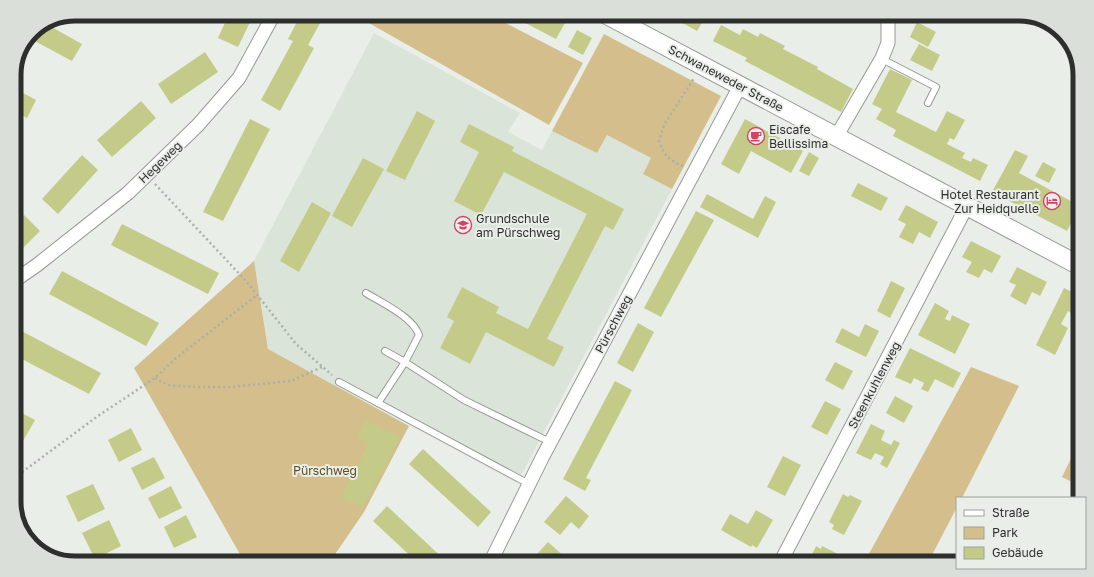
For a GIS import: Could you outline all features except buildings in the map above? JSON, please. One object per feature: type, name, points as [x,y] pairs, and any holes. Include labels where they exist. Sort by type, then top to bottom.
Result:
[{"type":"main road","name":"Schwaneweder Straße","points":[[618,21],[1073,262]]},
{"type":"street","name":"Hegeweg","points":[[21,277],[128,193],[198,125],[239,78],[270,21]]},
{"type":"street","points":[[836,137],[882,59],[888,43],[888,21]]},
{"type":"street","name":"Pürschweg","points":[[493,556],[550,442],[740,86]]},
{"type":"street","name":"Steenkuhlenweg","points":[[784,556],[967,206]]},
{"type":"lane","points":[[882,59],[936,87],[928,103]]},
{"type":"lane","points":[[366,293],[398,312],[417,328],[419,336],[405,362],[378,403]]},
{"type":"lane","points":[[385,351],[464,400],[550,442]]},
{"type":"lane","points":[[339,382],[529,484]]},
{"type":"path","points":[[695,170],[675,163],[665,155],[659,142],[664,125],[703,66]]},
{"type":"path","points":[[146,175],[246,282],[296,344],[339,382]]},
{"type":"path","points":[[21,473],[98,416],[155,378],[176,359],[257,295]]},
{"type":"path","points":[[155,378],[168,385],[231,387],[291,381],[322,367]]},
{"type":"shaded area","name":"Grundschule am Pürschweg","points":[[374,33],[520,113],[508,132],[542,150],[552,131],[597,153],[607,135],[651,158],[643,174],[672,189],[517,483],[268,349],[254,261]]},
{"type":"green space","points":[[365,21],[502,21],[583,63],[549,125]]},
{"type":"green space","points":[[604,34],[721,96],[672,189],[643,174],[651,158],[607,135],[597,153],[552,131]]},
{"type":"green space","points":[[254,261],[268,349],[409,426],[364,512],[334,556],[241,556],[134,368]]},
{"type":"green space","points":[[971,367],[1019,386],[963,497],[956,497],[956,509],[932,556],[868,556]]},
{"type":"green space","points":[[1073,454],[1073,482],[1062,477]]},
{"type":"place","name":"Eiscafe Bellissima","points":[[756,136]]},
{"type":"place","name":"Hotel Restaurant Zur Heidquelle","points":[[1052,201]]},
{"type":"place","name":"Grundschule am Pürschweg","points":[[463,225]]}]
